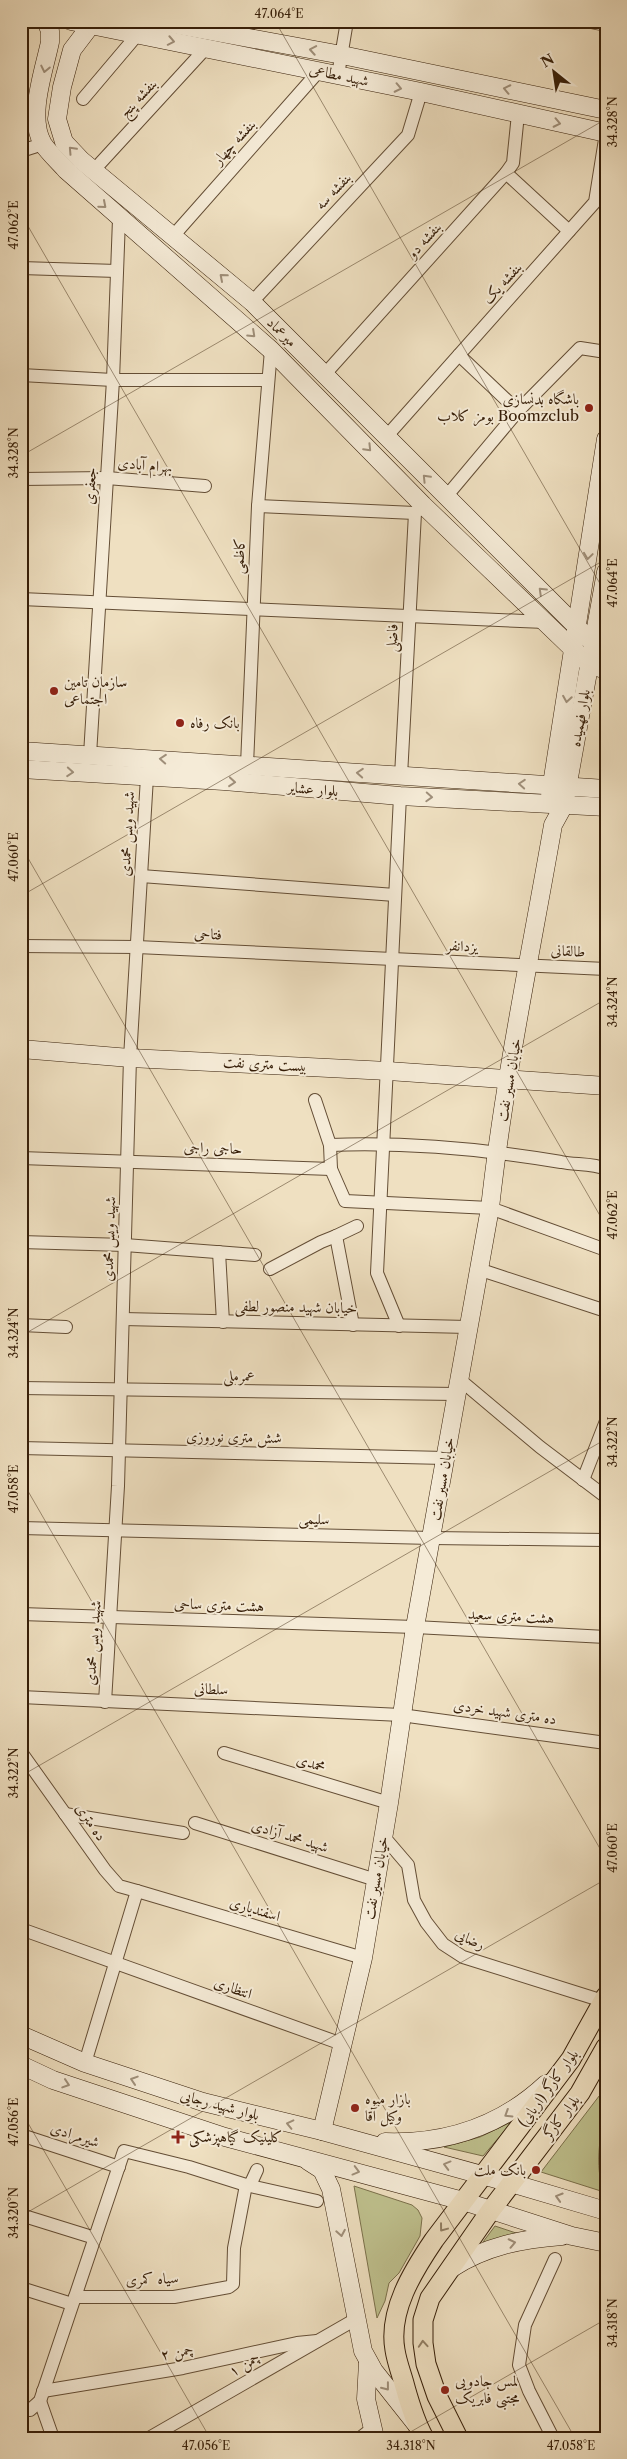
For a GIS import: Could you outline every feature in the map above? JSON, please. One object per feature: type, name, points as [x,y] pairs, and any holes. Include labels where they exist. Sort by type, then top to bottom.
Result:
[{"type":"main road","name":"بلوار کارگر (اربابی)","points":[[420,2431],[395,2350],[395,2320],[402,2299],[420,2262],[463,2201],[571,2059],[604,1998]]},
{"type":"main road","name":"بلوار کارگر","points":[[458,2438],[437,2396],[426,2364],[423,2343],[423,2320],[430,2298],[491,2210],[580,2093],[606,2047]]},
{"type":"main road","points":[[556,2079],[556,2088],[560,2095],[568,2098],[580,2093]]},
{"type":"street","name":"میرعماد","points":[[46,21],[50,31],[50,42],[36,113],[37,128],[43,144],[78,183],[119,220],[205,290],[270,350],[419,509],[448,529],[575,651],[598,667]]},
{"type":"street","name":"شهید مطاعی","points":[[71,21],[421,92],[606,133]]},
{"type":"street","name":"شهید مطاعی","points":[[156,21],[342,55],[606,110]]},
{"type":"street","points":[[338,75],[348,21]]},
{"type":"street","points":[[588,21],[606,25]]},
{"type":"street","name":"میرعماد","points":[[91,25],[74,46],[62,87],[57,118],[64,142],[81,160],[174,235],[252,302],[445,498],[594,641],[606,656]]},
{"type":"street","points":[[83,99],[138,34]]},
{"type":"street","points":[[50,42],[62,37],[74,46]]},
{"type":"street","name":"بنفشه پنج","points":[[94,170],[206,48]]},
{"type":"street","name":"بنفشه چهار","points":[[174,235],[319,71]]},
{"type":"street","name":"بنفشه سه","points":[[252,302],[408,135],[421,92]]},
{"type":"street","name":"بنفشه دو","points":[[325,374],[506,173],[513,163],[518,114]]},
{"type":"street","name":"بنفشه یک","points":[[386,437],[595,202],[606,133]]},
{"type":"street","points":[[21,152],[43,144]]},
{"type":"street","points":[[506,173],[569,231]]},
{"type":"street","name":"جعفری","points":[[90,755],[113,380],[119,220]]},
{"type":"street","points":[[21,268],[117,271]]},
{"type":"street","points":[[445,498],[518,411],[580,348],[606,352]]},
{"type":"street","name":"کاظمی","points":[[247,765],[258,506],[270,350]]},
{"type":"street","points":[[460,355],[518,411]]},
{"type":"street","points":[[21,375],[113,380],[268,380]]},
{"type":"street","points":[[557,805],[577,625],[606,439]]},
{"type":"street","name":"بهرام آبادی","points":[[21,479],[107,478],[205,486]]},
{"type":"street","points":[[258,506],[419,509]]},
{"type":"street","name":"فاضلی","points":[[401,776],[409,616],[419,509]]},
{"type":"street","points":[[448,529],[462,514]]},
{"type":"street","name":"بلوار فهمیده","points":[[560,786],[598,667],[594,641],[602,612],[606,572]]},
{"type":"street","points":[[21,599],[253,608],[546,623]]},
{"type":"street","points":[[581,604],[602,612]]},
{"type":"street","name":"بلوار عشایر","points":[[21,750],[606,789]]},
{"type":"street","name":"بلوار عشایر","points":[[21,769],[147,776],[400,796],[606,807]]},
{"type":"street","name":"شهید ویس محمدی","points":[[105,1702],[116,1530],[130,1058],[147,776]]},
{"type":"street","points":[[399,1326],[377,1272],[379,1203],[394,959],[400,796]]},
{"type":"street","name":"خیابان مسیر نفت","points":[[322,2131],[363,1958],[384,1837],[401,1715],[490,1208],[496,1151],[557,805]]},
{"type":"street","points":[[141,876],[395,895]]},
{"type":"street","name":"فتاحی","points":[[21,946],[137,947],[394,959]]},
{"type":"street","name":"یزدانفر","points":[[394,959],[528,965]]},
{"type":"street","name":"طالقانی","points":[[528,965],[606,969]]},
{"type":"street","name":"بیست متری نفت","points":[[21,1049],[130,1058],[388,1071],[606,1086]]},
{"type":"street","points":[[315,1100],[330,1145],[330,1169],[345,1201],[490,1208],[606,1250]]},
{"type":"street","points":[[330,1145],[383,1143],[496,1151],[599,1166],[606,1169]]},
{"type":"street","name":"حاجی راجی","points":[[21,1158],[330,1169]]},
{"type":"street","points":[[270,1269],[321,1242],[357,1226]]},
{"type":"street","points":[[336,1236],[354,1325]]},
{"type":"street","points":[[21,1242],[125,1245],[255,1255]]},
{"type":"street","points":[[219,1252],[223,1322]]},
{"type":"street","points":[[478,1269],[606,1311]]},
{"type":"street","name":"خیابان شهید منصور لطفی","points":[[123,1319],[468,1327]]},
{"type":"street","points":[[21,1325],[66,1327]]},
{"type":"street","points":[[458,1386],[606,1497]]},
{"type":"street","name":"عمرملی","points":[[21,1388],[121,1390],[458,1386]]},
{"type":"street","points":[[583,1480],[606,1421]]},
{"type":"street","name":"شش متری نوروزی","points":[[21,1448],[445,1458]]},
{"type":"street","name":"سلیمی","points":[[21,1528],[432,1538],[606,1540]]},
{"type":"street","name":"هشت متری ساحی","points":[[21,1614],[416,1627]]},
{"type":"street","name":"هشت متری سعید","points":[[416,1627],[606,1637]]},
{"type":"street","name":"سلطانی","points":[[21,1697],[105,1702],[258,1706],[401,1715]]},
{"type":"street","name":"ده متری شهید خردی","points":[[401,1715],[606,1743]]},
{"type":"street","name":"ده متری","points":[[21,1752],[105,1870],[120,1886],[136,1896]]},
{"type":"street","name":"محمدی","points":[[224,1753],[389,1803]]},
{"type":"street","points":[[65,1814],[183,1832]]},
{"type":"street","name":"شهید محمد آزادی","points":[[195,1823],[376,1880]]},
{"type":"street","name":"رضایی","points":[[384,1837],[408,1864],[414,1900],[426,1922],[443,1944],[463,1957],[604,1998]]},
{"type":"street","points":[[84,2063],[113,1963],[136,1896]]},
{"type":"street","name":"اسفندیاری","points":[[136,1896],[363,1958]]},
{"type":"street","name":"انتظاری","points":[[21,1929],[342,2044]]},
{"type":"street","name":"بلوار شهید رجایی","points":[[21,2035],[84,2063],[203,2102],[322,2131],[606,2211]]},
{"type":"street","points":[[360,2142],[401,2143],[436,2140],[489,2124],[530,2099],[571,2059]]},
{"type":"street","name":"بلوار شهید رجایی","points":[[21,2065],[53,2080],[225,2137],[292,2153],[463,2201],[572,2236]]},
{"type":"street","name":"شیرمرادی","points":[[21,2135],[119,2167]]},
{"type":"street","points":[[53,2438],[42,2396],[124,2151],[189,2167],[246,2185],[317,2202]]},
{"type":"street","points":[[292,2153],[314,2164],[322,2170],[327,2179],[338,2218],[360,2342],[368,2362],[420,2431]]},
{"type":"street","points":[[246,2185],[251,2182],[257,2170]]},
{"type":"street","name":"سیاه کمری","points":[[21,2288],[74,2300],[174,2297],[229,2286],[233,2284],[234,2248],[246,2185]]},
{"type":"street","points":[[21,2214],[95,2238]]},
{"type":"street","points":[[451,2268],[491,2248],[516,2241],[572,2236],[606,2243]]},
{"type":"street","points":[[553,2438],[529,2392],[519,2365],[525,2325],[554,2259]]},
{"type":"street","name":"چمن ۱","points":[[149,2438],[356,2319]]},
{"type":"street","name":"چمن ۲","points":[[21,2410],[30,2410],[42,2396],[297,2343],[317,2341]]},
{"type":"street","points":[[368,2362],[366,2399],[369,2435]]},
{"type":"green space","points":[[606,2087],[599,2153],[600,2178],[604,2192],[541,2172]]},
{"type":"green space","points":[[513,2121],[483,2156],[444,2147],[480,2137]]},
{"type":"green space","points":[[354,2186],[412,2205],[418,2210],[422,2218],[420,2236],[399,2273],[389,2283],[385,2301],[377,2318]]},
{"type":"green space","points":[[495,2226],[519,2234],[483,2242]]},
{"type":"place","name":"باشگاه بدنسازی بومز کلاب Boomzclub","points":[[589,408]]},
{"type":"place","name":"سازمان تامین اجتماعی","points":[[54,691]]},
{"type":"place","name":"بانک رفاه","points":[[180,723]]},
{"type":"place","name":"بازار میوه وکیل آقا","points":[[355,2108]]},
{"type":"place","name":"کلینیک گیاهپزشکی","points":[[178,2137]]},
{"type":"place","name":"بانک ملت","points":[[536,2170]]},
{"type":"place","name":"لمس جادویی مجتبی فابریک","points":[[445,2390]]}]
